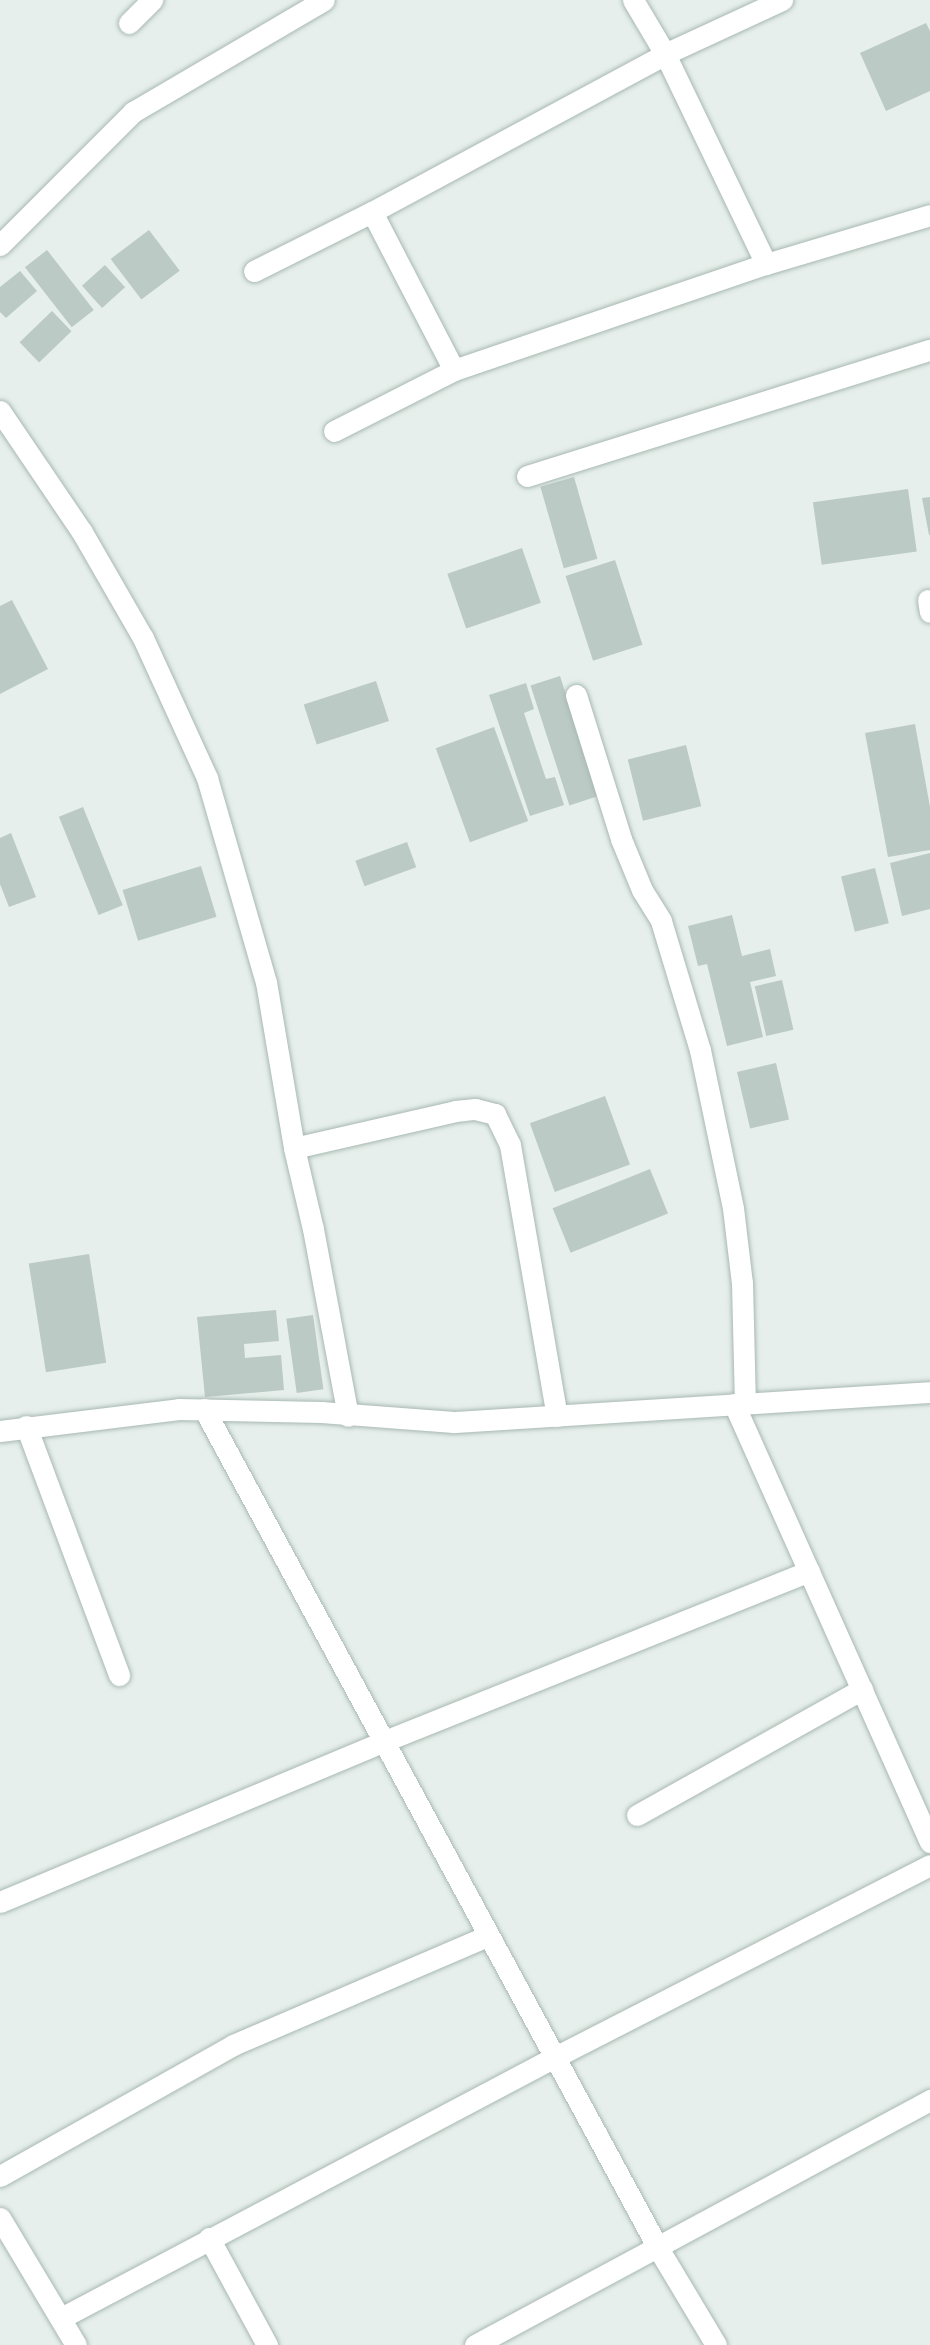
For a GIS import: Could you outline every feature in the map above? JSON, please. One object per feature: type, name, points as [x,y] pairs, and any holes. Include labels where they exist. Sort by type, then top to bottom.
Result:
[{"type":"street","points":[[129,23],[152,0]]},
{"type":"street","points":[[0,245],[133,112],[324,0]]},
{"type":"street","points":[[633,0],[665,54],[766,264]]},
{"type":"street","points":[[254,271],[372,212],[665,54],[782,0]]},
{"type":"street","points":[[372,212],[454,370]]},
{"type":"street","points":[[334,431],[454,370],[766,264],[930,215]]},
{"type":"street","points":[[527,476],[930,350]]},
{"type":"street","points":[[0,411],[82,532],[143,638],[207,778],[266,982],[294,1148],[313,1229],[348,1416]]},
{"type":"street","points":[[576,695],[621,839],[642,890],[661,921],[700,1050],[733,1208],[742,1283],[739,1404],[809,1571],[930,1842]]},
{"type":"street","points":[[294,1148],[455,1111],[475,1109],[495,1114],[510,1145],[557,1416]]},
{"type":"street","points":[[0,1431],[179,1409],[321,1412],[454,1422],[930,1392]]},
{"type":"street","points":[[204,1409],[657,2248],[716,2345]]},
{"type":"street","points":[[26,1426],[118,1675]]},
{"type":"street","points":[[0,1902],[382,1742],[809,1571]]},
{"type":"street","points":[[637,1815],[862,1689]]},
{"type":"street","points":[[61,2318],[555,2057],[930,1865]]},
{"type":"street","points":[[0,2176],[233,2045],[487,1936]]},
{"type":"street","points":[[475,2345],[930,2099]]},
{"type":"street","points":[[0,2218],[76,2345]]},
{"type":"street","points":[[209,2238],[267,2345]]},
{"type":"building","points":[[926,23],[930,31],[930,91],[886,111],[860,53]]},
{"type":"building","points":[[149,230],[180,271],[141,300],[111,259]]},
{"type":"building","points":[[47,250],[94,310],[72,327],[25,267]]},
{"type":"building","points":[[105,265],[125,287],[102,308],[82,286]]},
{"type":"building","points":[[20,271],[37,291],[6,318],[0,312],[0,287]]},
{"type":"building","points":[[52,311],[71,331],[39,362],[20,342]]},
{"type":"building","points":[[574,477],[597,559],[564,568],[540,487]]},
{"type":"building","points":[[908,489],[917,551],[822,565],[813,502]]},
{"type":"building","points":[[930,497],[930,535],[929,535],[922,498]]},
{"type":"building","points":[[522,548],[541,603],[466,629],[447,574]]},
{"type":"building","points":[[615,560],[643,645],[593,661],[566,576]]},
{"type":"building","points":[[12,600],[48,669],[0,694],[0,606]]},
{"type":"building","points":[[560,676],[599,796],[569,805],[531,686]]},
{"type":"building","points":[[376,681],[389,721],[317,744],[304,704]]},
{"type":"building","points":[[526,683],[534,709],[524,713],[546,779],[555,777],[564,805],[530,816],[489,695]]},
{"type":"building","points":[[915,724],[930,807],[930,850],[888,857],[865,733]]},
{"type":"building","points":[[494,727],[528,821],[470,842],[436,748]]},
{"type":"building","points":[[686,745],[701,806],[643,821],[628,760]]},
{"type":"building","points":[[83,807],[123,905],[99,915],[59,817]]},
{"type":"building","points":[[11,833],[36,897],[9,907],[0,884],[0,838]]},
{"type":"building","points":[[407,842],[416,867],[365,886],[355,861]]},
{"type":"building","points":[[930,853],[930,909],[902,916],[890,863]]},
{"type":"building","points":[[201,866],[216,917],[138,941],[123,890]]},
{"type":"building","points":[[875,868],[889,923],[855,932],[841,876]]},
{"type":"building","points":[[732,915],[742,956],[770,949],[776,976],[750,982],[763,1037],[727,1046],[707,964],[698,966],[688,926]]},
{"type":"building","points":[[782,980],[793,1030],[766,1036],[755,986]]},
{"type":"building","points":[[776,1063],[789,1120],[750,1129],[737,1072]]},
{"type":"building","points":[[605,1096],[630,1165],[555,1192],[530,1123]]},
{"type":"building","points":[[650,1169],[668,1214],[571,1253],[553,1208]]},
{"type":"building","points":[[89,1254],[106,1363],[46,1372],[29,1264]]},
{"type":"building","points":[[276,1310],[279,1341],[244,1344],[245,1358],[281,1355],[284,1390],[205,1397],[197,1317]]},
{"type":"building","points":[[313,1315],[323,1389],[297,1393],[286,1319]]}]
